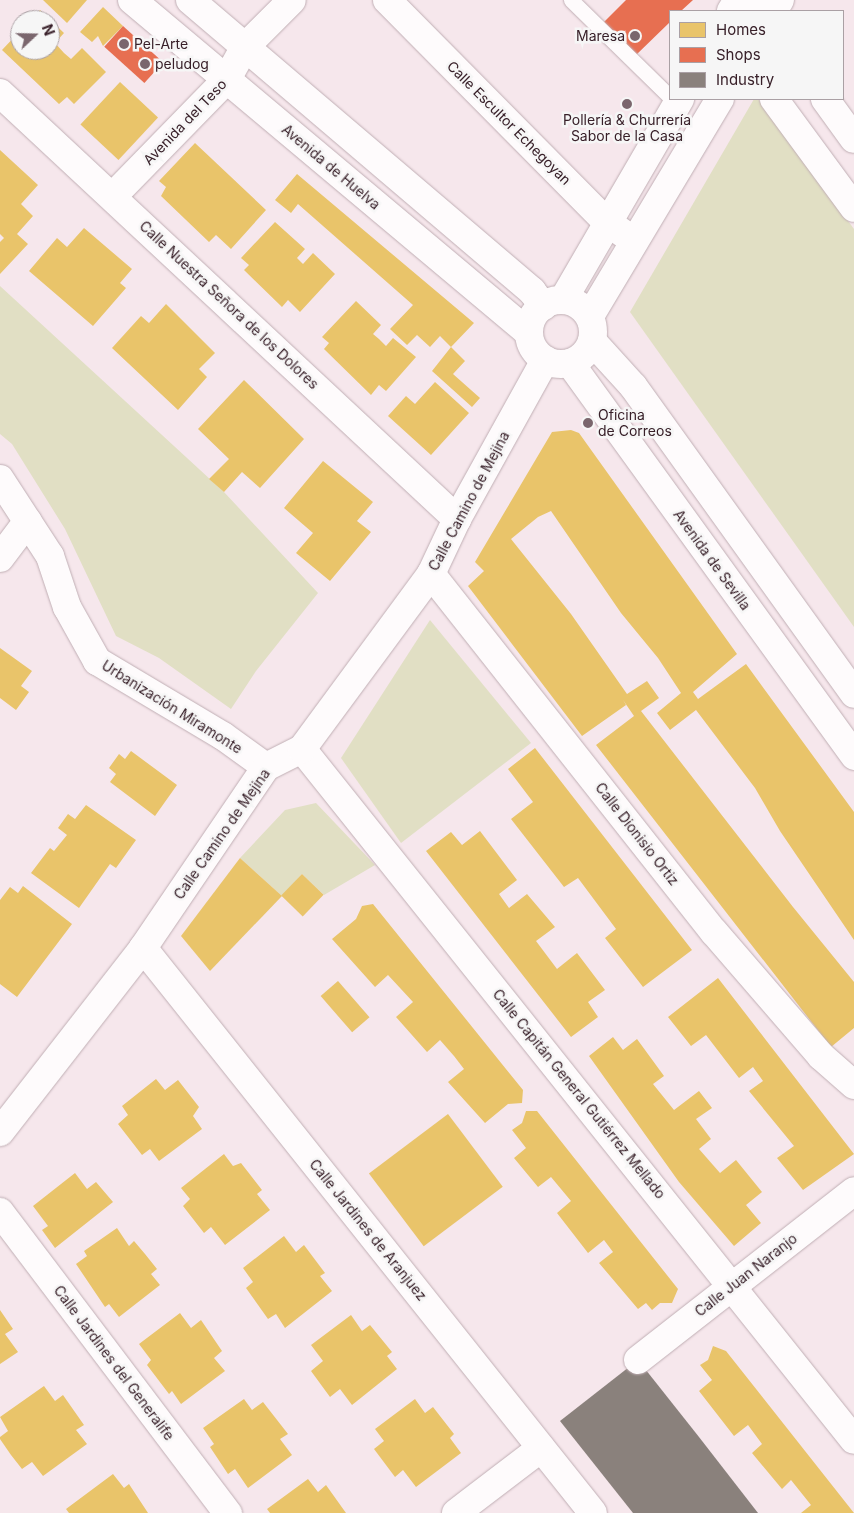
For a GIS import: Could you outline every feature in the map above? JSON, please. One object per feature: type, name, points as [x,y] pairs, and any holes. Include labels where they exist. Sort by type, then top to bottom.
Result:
[{"type":"street","name":"Avenida de Huelva","points":[[132,0],[529,333]]},
{"type":"street","points":[[190,0],[532,291],[553,303],[578,304],[591,329],[634,386],[854,694]]},
{"type":"street","name":"Avenida del Teso","points":[[113,196],[227,79],[244,47],[292,0]]},
{"type":"street","name":"Calle Escultor Echegoyan","points":[[387,0],[607,222],[634,242]]},
{"type":"street","points":[[750,0],[759,10]]},
{"type":"street","name":"Calle Nuestra Señora de los Dolores","points":[[0,93],[113,196],[457,519]]},
{"type":"street","points":[[675,100],[607,222],[553,303],[532,317],[529,333],[534,348],[558,361],[580,358],[591,329],[634,242],[719,100]]},
{"type":"street","points":[[775,100],[854,208]]},
{"type":"street","points":[[826,100],[854,139]]},
{"type":"street","name":"Calle Camino de Mejina","points":[[0,1132],[143,948],[266,767],[302,749],[431,574],[457,519],[558,361]]},
{"type":"street","name":"Avenida de Sevilla","points":[[558,361],[854,756]]},
{"type":"street","name":"Urbanización Miramonte","points":[[0,478],[50,556],[67,607],[97,661],[223,736],[266,767]]},
{"type":"street","points":[[0,558],[28,521]]},
{"type":"street","name":"Calle Dionisio Ortiz","points":[[431,574],[714,932],[821,1056],[854,1084]]},
{"type":"street","name":"Calle Capitán General Gutiérrez Mellado","points":[[302,749],[854,1440]]},
{"type":"street","name":"Calle Jardines de Aranjuez","points":[[143,948],[593,1513]]},
{"type":"street","name":"Calle Juan Naranjo","points":[[638,1360],[854,1191]]},
{"type":"street","name":"Calle Jardines del Generalife","points":[[0,1212],[228,1513]]},
{"type":"street","points":[[456,1513],[541,1448]]},
{"type":"lane","points":[[570,0],[669,94]]},
{"type":"shaded area","points":[[753,100],[759,100],[854,229],[854,627],[630,312]]},
{"type":"shaded area","points":[[0,286],[224,492],[318,593],[256,671],[231,709],[159,658],[116,636],[65,529],[12,444],[0,434]]},
{"type":"shaded area","points":[[430,620],[531,743],[401,843],[341,758]]},
{"type":"shaded area","points":[[316,803],[375,865],[324,895],[302,874],[282,896],[240,858],[285,810]]},
{"type":"building: Homes","points":[[43,0],[87,0],[67,23],[60,16],[60,10],[53,10]]},
{"type":"building: Homes","points":[[103,7],[123,26],[103,46],[98,36],[92,42],[80,32]]},
{"type":"building: Homes","points":[[60,29],[64,33],[60,37]]},
{"type":"building: Homes","points":[[10,42],[10,58],[2,50]]},
{"type":"building: Homes","points":[[82,48],[106,72],[74,104],[67,97],[59,104],[13,60],[60,60],[60,49],[71,59]]},
{"type":"building: Homes","points":[[120,82],[158,117],[118,160],[80,124]]},
{"type":"building: Homes","points":[[195,143],[266,210],[231,249],[216,235],[209,242],[161,196],[166,187],[159,181]]},
{"type":"building: Homes","points":[[0,150],[38,185],[21,204],[33,216],[17,234],[28,244],[0,274],[0,242],[4,238],[0,234]]},
{"type":"building: Homes","points":[[297,174],[474,323],[451,347],[440,336],[430,347],[417,335],[407,345],[390,329],[413,305],[298,204],[291,213],[275,200]]},
{"type":"building: Homes","points":[[275,222],[305,249],[297,258],[303,264],[313,253],[335,274],[300,312],[288,300],[282,307],[244,270],[249,265],[241,258]]},
{"type":"building: Homes","points":[[84,228],[132,269],[120,283],[126,288],[93,326],[29,271],[57,238],[67,247]]},
{"type":"building: Homes","points":[[356,301],[381,325],[373,334],[386,346],[393,338],[416,357],[386,391],[379,385],[371,395],[324,349],[329,343],[322,337]]},
{"type":"building: Homes","points":[[166,304],[215,353],[199,369],[207,377],[178,410],[112,348],[141,316],[149,323]]},
{"type":"building: Homes","points":[[451,347],[465,361],[453,374],[480,398],[472,407],[432,371]]},
{"type":"building: Homes","points":[[244,380],[304,439],[260,488],[242,472],[224,492],[209,479],[229,459],[198,429]]},
{"type":"building: Homes","points":[[435,382],[469,413],[431,455],[388,416],[406,396],[415,404]]},
{"type":"building: Homes","points":[[571,430],[579,433],[737,654],[693,692],[698,699],[746,664],[854,812],[854,940],[780,831],[755,788],[696,710],[670,730],[657,713],[681,693],[658,658],[621,613],[551,511],[538,517],[511,539],[571,614],[627,694],[647,681],[659,698],[641,711],[793,907],[854,982],[854,1028],[831,1047],[596,745],[634,716],[623,700],[626,705],[582,736],[468,586],[484,571],[475,562],[552,432]]},
{"type":"building: Homes","points":[[323,461],[373,502],[357,521],[371,532],[330,581],[296,553],[313,533],[284,508]]},
{"type":"building: Homes","points":[[0,648],[32,671],[21,686],[29,692],[16,710],[0,698]]},
{"type":"building: Homes","points":[[535,748],[692,950],[643,987],[605,938],[616,929],[578,878],[564,887],[511,819],[533,802],[508,769]]},
{"type":"building: Homes","points":[[131,751],[177,785],[155,816],[110,782],[116,774],[109,768],[119,754],[125,759]]},
{"type":"building: Homes","points":[[86,805],[136,840],[116,868],[110,864],[79,908],[31,873],[50,848],[54,851],[67,835],[58,828],[68,814],[75,819]]},
{"type":"building: Homes","points":[[480,831],[517,880],[499,894],[509,908],[527,894],[555,927],[536,941],[557,969],[577,953],[605,990],[588,1002],[598,1017],[571,1037],[426,851],[451,832],[462,845]]},
{"type":"building: Homes","points":[[240,858],[282,896],[210,971],[181,936]]},
{"type":"building: Homes","points":[[302,874],[324,895],[303,916],[281,896]]},
{"type":"building: Homes","points":[[23,886],[72,924],[17,997],[0,984],[0,900],[10,887],[18,893]]},
{"type":"building: Homes","points":[[373,904],[523,1090],[522,1103],[508,1104],[485,1123],[448,1082],[464,1069],[454,1056],[440,1040],[427,1052],[396,1017],[413,1002],[388,975],[375,987],[332,939],[356,919],[362,906]]},
{"type":"building: Homes","points":[[718,978],[854,1154],[803,1190],[777,1158],[794,1146],[749,1091],[763,1081],[753,1067],[739,1078],[706,1035],[691,1046],[668,1017]]},
{"type":"building: Homes","points":[[338,981],[369,1017],[352,1032],[321,996]]},
{"type":"building: Homes","points":[[613,1037],[623,1050],[637,1039],[664,1076],[653,1084],[674,1110],[699,1091],[712,1108],[696,1119],[711,1139],[699,1149],[720,1173],[736,1160],[762,1192],[746,1205],[761,1223],[734,1246],[679,1182],[589,1056]]},
{"type":"building: Homes","points":[[156,1079],[165,1090],[178,1080],[199,1107],[193,1116],[202,1129],[159,1161],[150,1149],[142,1155],[118,1124],[128,1115],[122,1106]]},
{"type":"building: Homes","points":[[526,1111],[537,1111],[678,1289],[672,1303],[660,1303],[652,1310],[646,1303],[638,1309],[599,1263],[613,1252],[604,1240],[588,1253],[557,1213],[571,1201],[551,1177],[538,1187],[514,1158],[526,1148],[512,1130],[522,1123]]},
{"type":"building: Homes","points":[[448,1114],[503,1187],[424,1246],[369,1174]]},
{"type":"building: Homes","points":[[224,1154],[233,1166],[241,1163],[262,1190],[257,1194],[270,1210],[225,1245],[211,1227],[204,1233],[183,1206],[190,1199],[181,1188]]},
{"type":"building: Homes","points":[[75,1173],[87,1189],[96,1182],[113,1202],[55,1248],[42,1230],[48,1226],[33,1206]]},
{"type":"building: Homes","points":[[117,1228],[129,1246],[134,1241],[157,1269],[151,1274],[160,1285],[119,1317],[109,1304],[105,1307],[76,1264],[87,1256],[84,1251]]},
{"type":"building: Homes","points":[[284,1236],[296,1252],[304,1245],[325,1273],[320,1276],[332,1291],[285,1328],[276,1314],[268,1319],[246,1288],[253,1282],[243,1268]]},
{"type":"building: Homes","points":[[0,1310],[13,1329],[5,1334],[18,1352],[0,1364]]},
{"type":"building: Homes","points":[[180,1313],[191,1328],[201,1320],[222,1351],[214,1358],[225,1371],[181,1404],[172,1391],[169,1394],[147,1365],[151,1360],[139,1344]]},
{"type":"building: Homes","points":[[351,1315],[362,1331],[370,1325],[392,1352],[387,1356],[397,1369],[352,1405],[340,1389],[330,1397],[311,1371],[323,1361],[311,1345]]},
{"type":"building: Homes","points":[[713,1346],[726,1351],[854,1513],[801,1513],[811,1505],[791,1480],[782,1489],[752,1453],[762,1444],[748,1425],[734,1436],[699,1391],[712,1380],[700,1365],[708,1360]]},
{"type":"building: Homes","points":[[44,1386],[55,1401],[63,1395],[84,1425],[76,1430],[87,1444],[43,1476],[32,1462],[22,1469],[11,1455],[0,1439],[8,1431],[0,1417]]},
{"type":"building: Homes","points":[[244,1399],[252,1410],[263,1402],[288,1434],[280,1439],[292,1455],[248,1488],[235,1469],[228,1474],[210,1447],[214,1444],[203,1428]]},
{"type":"building: Homes","points":[[415,1399],[425,1413],[433,1407],[454,1434],[450,1438],[461,1453],[416,1487],[403,1470],[395,1477],[374,1449],[384,1441],[375,1429]]},
{"type":"building: Homes","points":[[113,1474],[124,1488],[129,1484],[148,1513],[69,1513],[66,1509]]},
{"type":"building: Homes","points":[[308,1479],[318,1492],[326,1485],[346,1513],[270,1513],[267,1509]]},
{"type":"building: Shops","name":"Maresa","points":[[626,0],[693,0],[682,10],[669,10],[669,23],[635,56],[602,24]]},
{"type":"building: Shops","points":[[123,26],[163,62],[144,83],[104,47]]},
{"type":"building: Industry","points":[[638,1360],[758,1513],[633,1513],[560,1421]]},
{"type":"place","name":"Maresa","points":[[635,36]]},
{"type":"place","name":"Pel-Arte","points":[[124,44]]},
{"type":"place","name":"peludog","points":[[145,64]]},
{"type":"place","name":"Pollería & Churrería Sabor de la Casa","points":[[627,104]]},
{"type":"place","name":"Oficina de Correos","points":[[588,423]]}]
